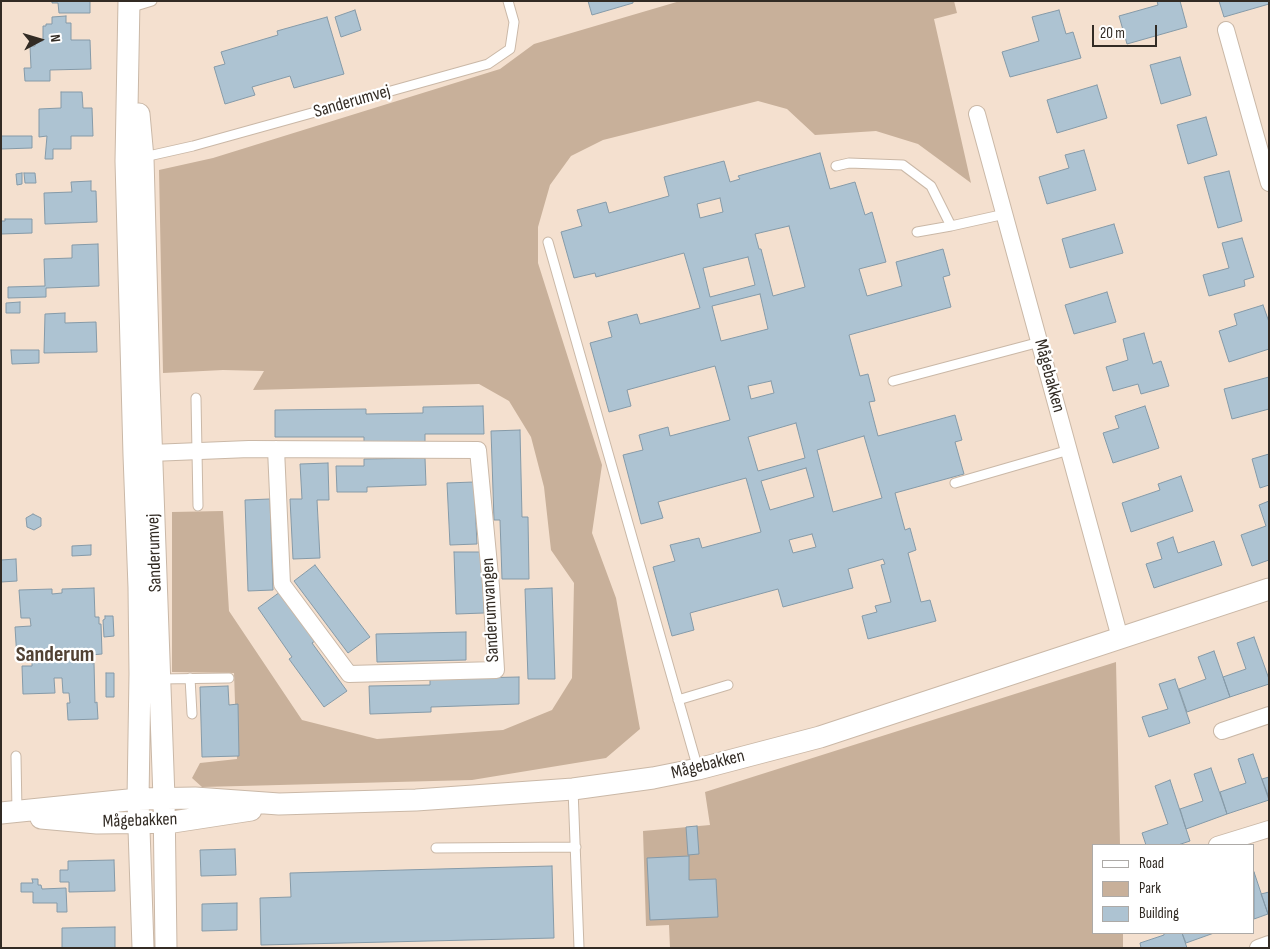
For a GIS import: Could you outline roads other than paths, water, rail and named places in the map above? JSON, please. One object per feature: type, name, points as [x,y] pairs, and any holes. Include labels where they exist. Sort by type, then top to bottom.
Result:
[{"type":"street","name":"Sanderumvej","points":[[129,4],[160,679],[166,948]]},
{"type":"street","points":[[1226,30],[1269,184]]},
{"type":"street","name":"Mågebakken","points":[[977,114],[1120,638]]},
{"type":"street","name":"Sanderumvej","points":[[135,160],[134,454],[140,587],[138,799],[143,948]]},
{"type":"street","name":"Sanderumvangen","points":[[151,453],[276,449],[478,450],[491,586],[496,670],[350,674],[282,584],[276,449]]},
{"type":"street","name":"Mågebakken","points":[[6,813],[164,798],[195,798],[278,804],[416,800],[573,789],[653,778],[698,769],[820,737],[1269,589]]},
{"type":"street","points":[[1222,731],[1269,715]]},
{"type":"street","name":"Mågebakken","points":[[6,813],[97,823],[139,823],[164,822],[237,813],[278,804]]},
{"type":"street","points":[[1220,844],[1269,829]]},
{"type":"street","points":[[1258,948],[1269,944]]},
{"type":"lane","name":"Sanderumvej","points":[[129,4],[152,1]]},
{"type":"lane","name":"Sanderumvej","points":[[135,160],[193,146],[488,64],[510,49],[514,22],[508,1]]},
{"type":"lane","points":[[836,166],[849,163],[903,165],[931,186],[951,226]]},
{"type":"lane","points":[[917,232],[1005,214]]},
{"type":"lane","points":[[548,242],[698,769]]},
{"type":"lane","points":[[893,381],[1040,342]]},
{"type":"lane","points":[[196,398],[198,506]]},
{"type":"lane","points":[[955,483],[1069,450]]},
{"type":"lane","points":[[190,678],[192,714]]},
{"type":"lane","points":[[160,679],[229,678]]},
{"type":"lane","points":[[678,700],[728,686]]},
{"type":"lane","points":[[6,813],[16,756]]},
{"type":"lane","points":[[573,789],[579,948]]},
{"type":"lane","points":[[436,848],[576,847]]},
{"type":"district","name":"Sanderum","points":[[55,655]]}]
